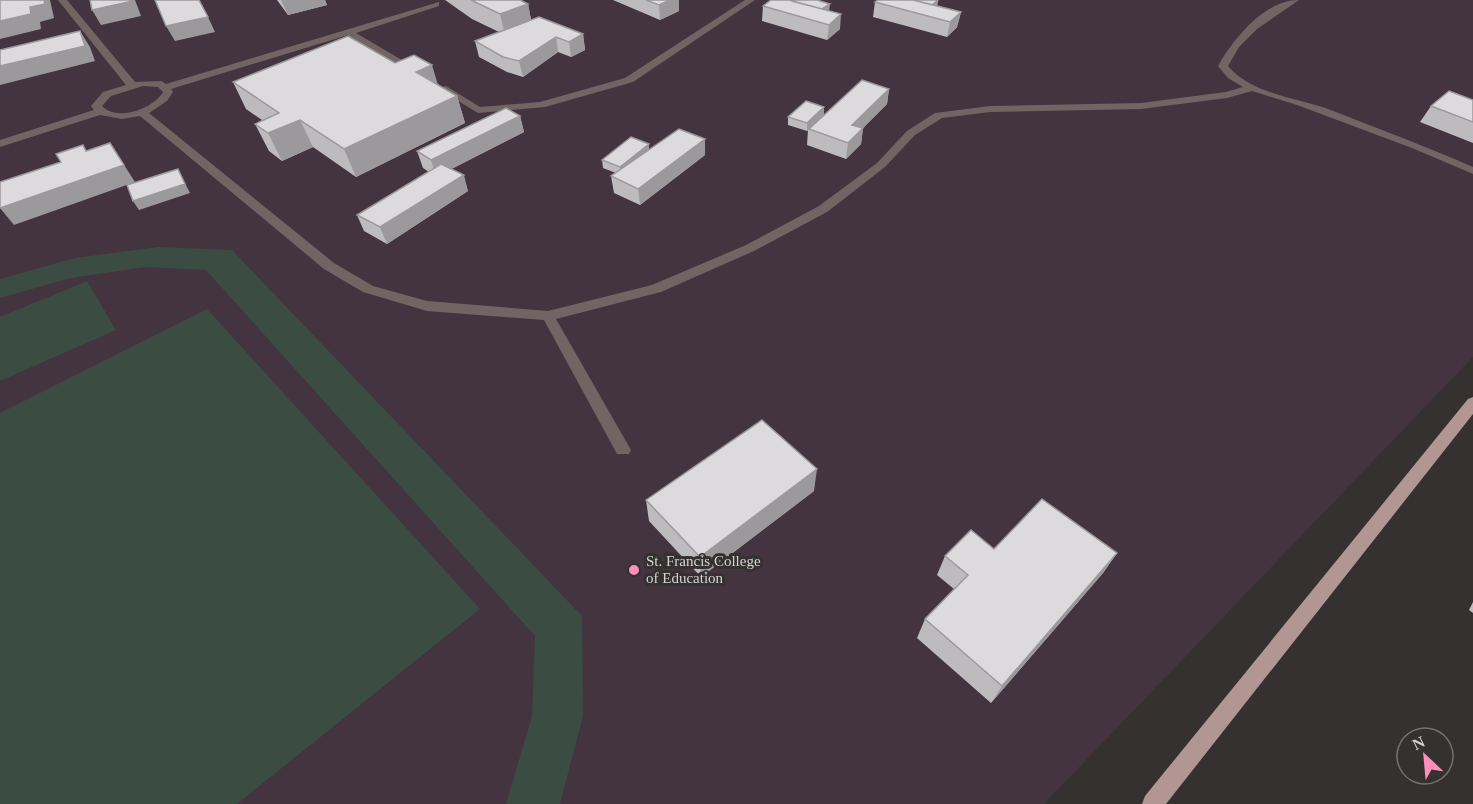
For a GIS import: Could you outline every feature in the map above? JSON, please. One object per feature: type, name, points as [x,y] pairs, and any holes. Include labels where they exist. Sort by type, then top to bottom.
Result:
[{"type":"main road","points":[[1153,804],[1473,403]]},
{"type":"lane","points":[[62,0],[131,84]]},
{"type":"lane","points":[[349,32],[477,110],[541,105],[629,80],[751,0]]},
{"type":"lane","points":[[1296,0],[1282,6],[1251,29],[1229,53],[1223,66],[1231,76],[1252,88],[1406,142],[1473,171]]},
{"type":"lane","points":[[99,112],[96,106],[106,94],[131,84],[152,83],[166,87],[435,4]]},
{"type":"lane","points":[[0,144],[99,112],[116,116],[142,112],[162,102],[168,92],[166,87]]},
{"type":"lane","points":[[142,112],[329,266],[368,289],[427,306],[548,316],[656,289],[750,248],[823,209],[881,165],[911,133],[939,115],[990,109],[1141,106],[1227,95],[1252,88]]},
{"type":"lane","points":[[548,316],[623,450]]},
{"type":"shaded area","name":"St. Francis College of Education","points":[[0,0],[1473,0],[1473,357],[1044,804],[0,804]]},
{"type":"green space","points":[[158,247],[232,250],[582,616],[583,716],[560,804],[506,804],[532,716],[535,636],[206,270],[146,267],[71,278],[0,298],[0,279],[75,258]]},
{"type":"green space","points":[[87,281],[116,330],[0,381],[0,317]]},
{"type":"green space","points":[[207,309],[480,609],[237,804],[0,804],[0,413]]},
{"type":"building","points":[[0,0],[44,0],[45,4],[30,7],[31,14],[0,21]]},
{"type":"building","points":[[90,0],[132,0],[133,1],[92,10]]},
{"type":"building","points":[[155,0],[199,0],[208,17],[166,26]]},
{"type":"building","points":[[471,0],[520,0],[528,4],[500,14]]},
{"type":"building","points":[[646,0],[670,0],[659,5]]},
{"type":"building","points":[[771,0],[789,0],[841,14],[829,25],[763,6]]},
{"type":"building","points":[[793,0],[817,0],[830,4],[822,9]]},
{"type":"building","points":[[878,0],[913,0],[961,12],[950,22],[875,2]]},
{"type":"building","points":[[913,0],[938,0],[932,5]]},
{"type":"building","points":[[539,17],[583,34],[569,42],[556,37],[519,61],[503,57],[475,41]]},
{"type":"building","points":[[80,31],[85,46],[0,66],[0,50]]},
{"type":"building","points":[[348,36],[395,63],[414,55],[432,65],[416,72],[457,96],[344,149],[300,120],[268,133],[255,124],[279,113],[233,82]]},
{"type":"building","points":[[862,80],[889,89],[852,125],[863,128],[848,143],[809,129]]},
{"type":"building","points":[[1449,91],[1473,100],[1473,122],[1431,106]]},
{"type":"building","points":[[806,101],[824,107],[807,123],[788,117]]},
{"type":"building","points":[[506,108],[520,116],[431,160],[417,151]]},
{"type":"building","points":[[679,129],[705,139],[638,189],[611,176]]},
{"type":"building","points":[[631,137],[649,144],[620,167],[602,160]]},
{"type":"building","points":[[110,143],[124,165],[0,208],[0,182],[61,162],[56,154],[83,145],[86,151]]},
{"type":"building","points":[[441,164],[464,175],[380,227],[357,215]]},
{"type":"building","points":[[178,169],[185,184],[133,201],[127,185]]},
{"type":"building","points":[[762,420],[817,469],[700,557],[646,500]]},
{"type":"building","points":[[1042,499],[1117,553],[1002,686],[925,619],[968,575],[945,556],[971,530],[994,549]]},
{"type":"place","name":"St. Francis College of Education","points":[[634,570]]}]
